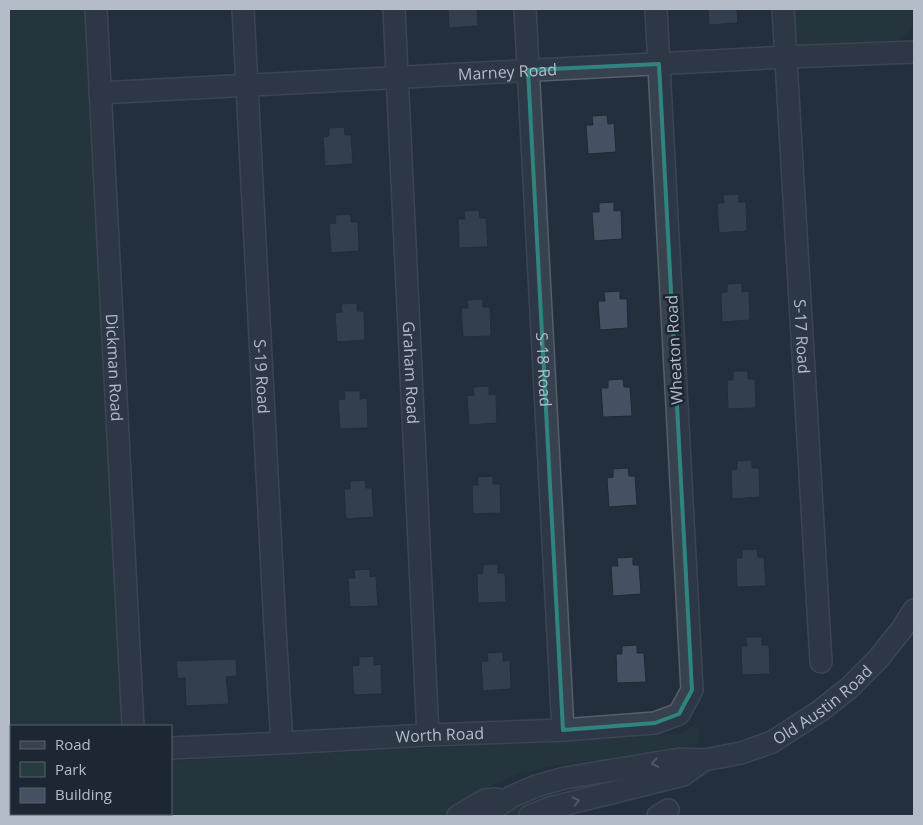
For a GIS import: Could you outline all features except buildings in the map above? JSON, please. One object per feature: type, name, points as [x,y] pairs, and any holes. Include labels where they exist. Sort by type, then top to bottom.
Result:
[{"type":"street","name":"Dickman Road","points":[[96,9],[133,725]]},
{"type":"street","name":"S-19 Road","points":[[243,9],[282,743]]},
{"type":"street","name":"Graham Road","points":[[394,9],[428,735]]},
{"type":"street","name":"S-18 Road","points":[[525,9],[563,730]]},
{"type":"street","name":"Wheaton Road","points":[[656,9],[692,690]]},
{"type":"street","name":"S-17 Road","points":[[783,9],[821,662]]},
{"type":"street","name":"Marney Road","points":[[100,93],[914,52]]},
{"type":"street","name":"Old Austin Road","points":[[511,797],[536,786],[566,778],[679,759],[704,760],[741,753],[772,742],[820,711],[849,688],[878,659],[914,610]]},
{"type":"street","name":"Worth Road","points":[[172,748],[563,730],[655,723],[679,714],[692,690]]},
{"type":"street","name":"Old Austin Road","points":[[530,816],[550,808],[683,775],[704,760]]},
{"type":"street","points":[[458,816],[484,800],[511,797]]},
{"type":"street","points":[[483,816],[511,797]]},
{"type":"highlighted area","points":[[659,64],[692,690],[679,714],[655,723],[563,730],[528,70]]},
{"type":"green space","points":[[9,9],[88,9],[125,719],[122,725],[10,725],[9,744]]},
{"type":"green space","points":[[794,9],[912,9],[912,22],[907,33],[894,45],[800,50],[796,46]]},
{"type":"green space","points":[[696,723],[700,743],[552,766],[521,773],[498,782],[440,816],[153,816],[172,815],[172,761],[572,741],[679,734]]},
{"type":"green space","points":[[9,769],[10,815],[129,815],[129,816],[9,816]]},
{"type":"green space","points":[[651,771],[530,810],[518,816],[498,816],[548,792]]}]
